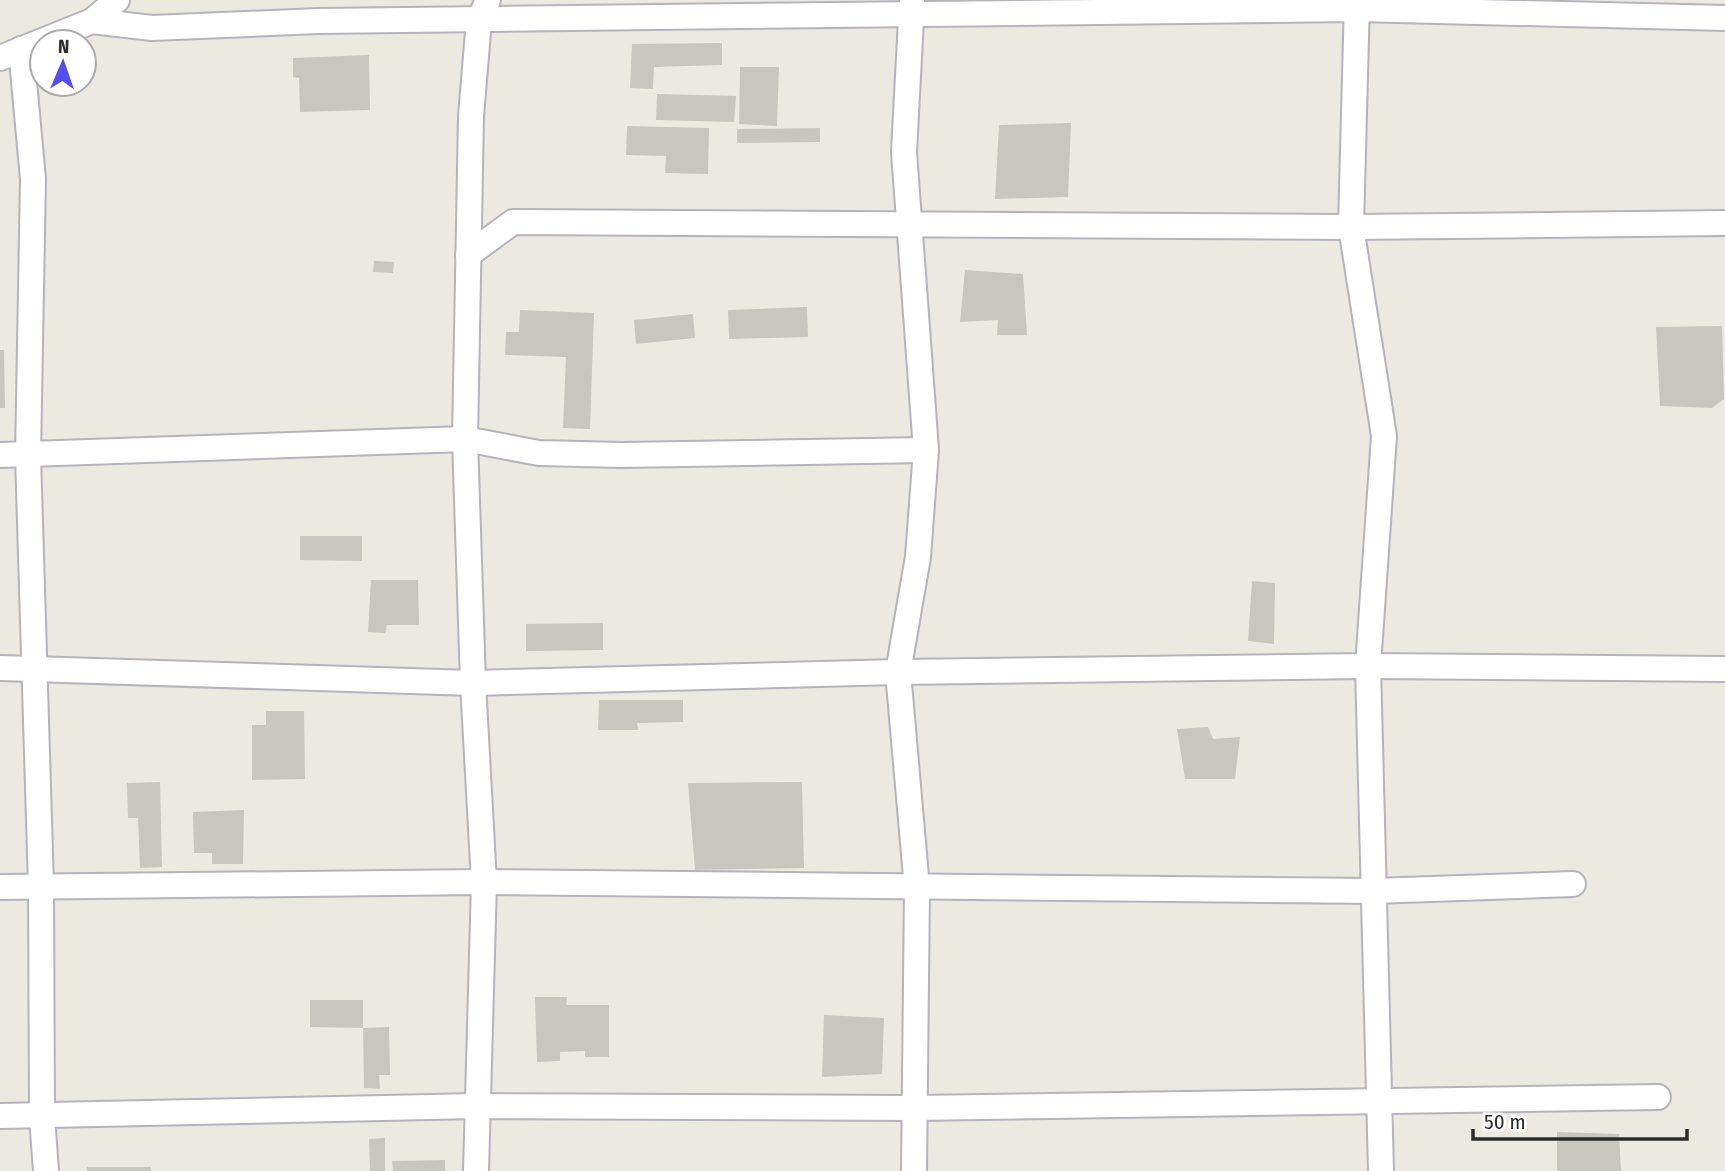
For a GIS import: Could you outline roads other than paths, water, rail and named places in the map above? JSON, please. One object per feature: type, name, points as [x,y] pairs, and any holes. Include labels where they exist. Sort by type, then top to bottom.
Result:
[{"type":"street","points":[[46,1171],[42,1117],[41,887],[28,456],[33,179],[10,53],[92,21],[117,0]]},
{"type":"street","points":[[92,21],[152,28],[483,10],[1357,4],[1725,18]]},
{"type":"street","points":[[1357,4],[1351,227],[1384,436],[1368,666],[1381,1171]]},
{"type":"street","points":[[912,7],[904,152],[926,450],[918,557],[898,671],[917,888],[914,1171]]},
{"type":"street","points":[[476,1171],[484,882],[472,683],[465,439],[471,117],[483,10]]},
{"type":"street","points":[[468,255],[513,222],[1351,227],[1725,223]]},
{"type":"street","points":[[0,455],[465,439],[552,454],[926,450]]},
{"type":"street","points":[[0,668],[472,683],[898,671],[1368,666],[1725,669]]},
{"type":"street","points":[[0,887],[484,882],[1373,891],[1573,884]]},
{"type":"street","points":[[0,1116],[477,1106],[914,1108],[1658,1097]]}]
